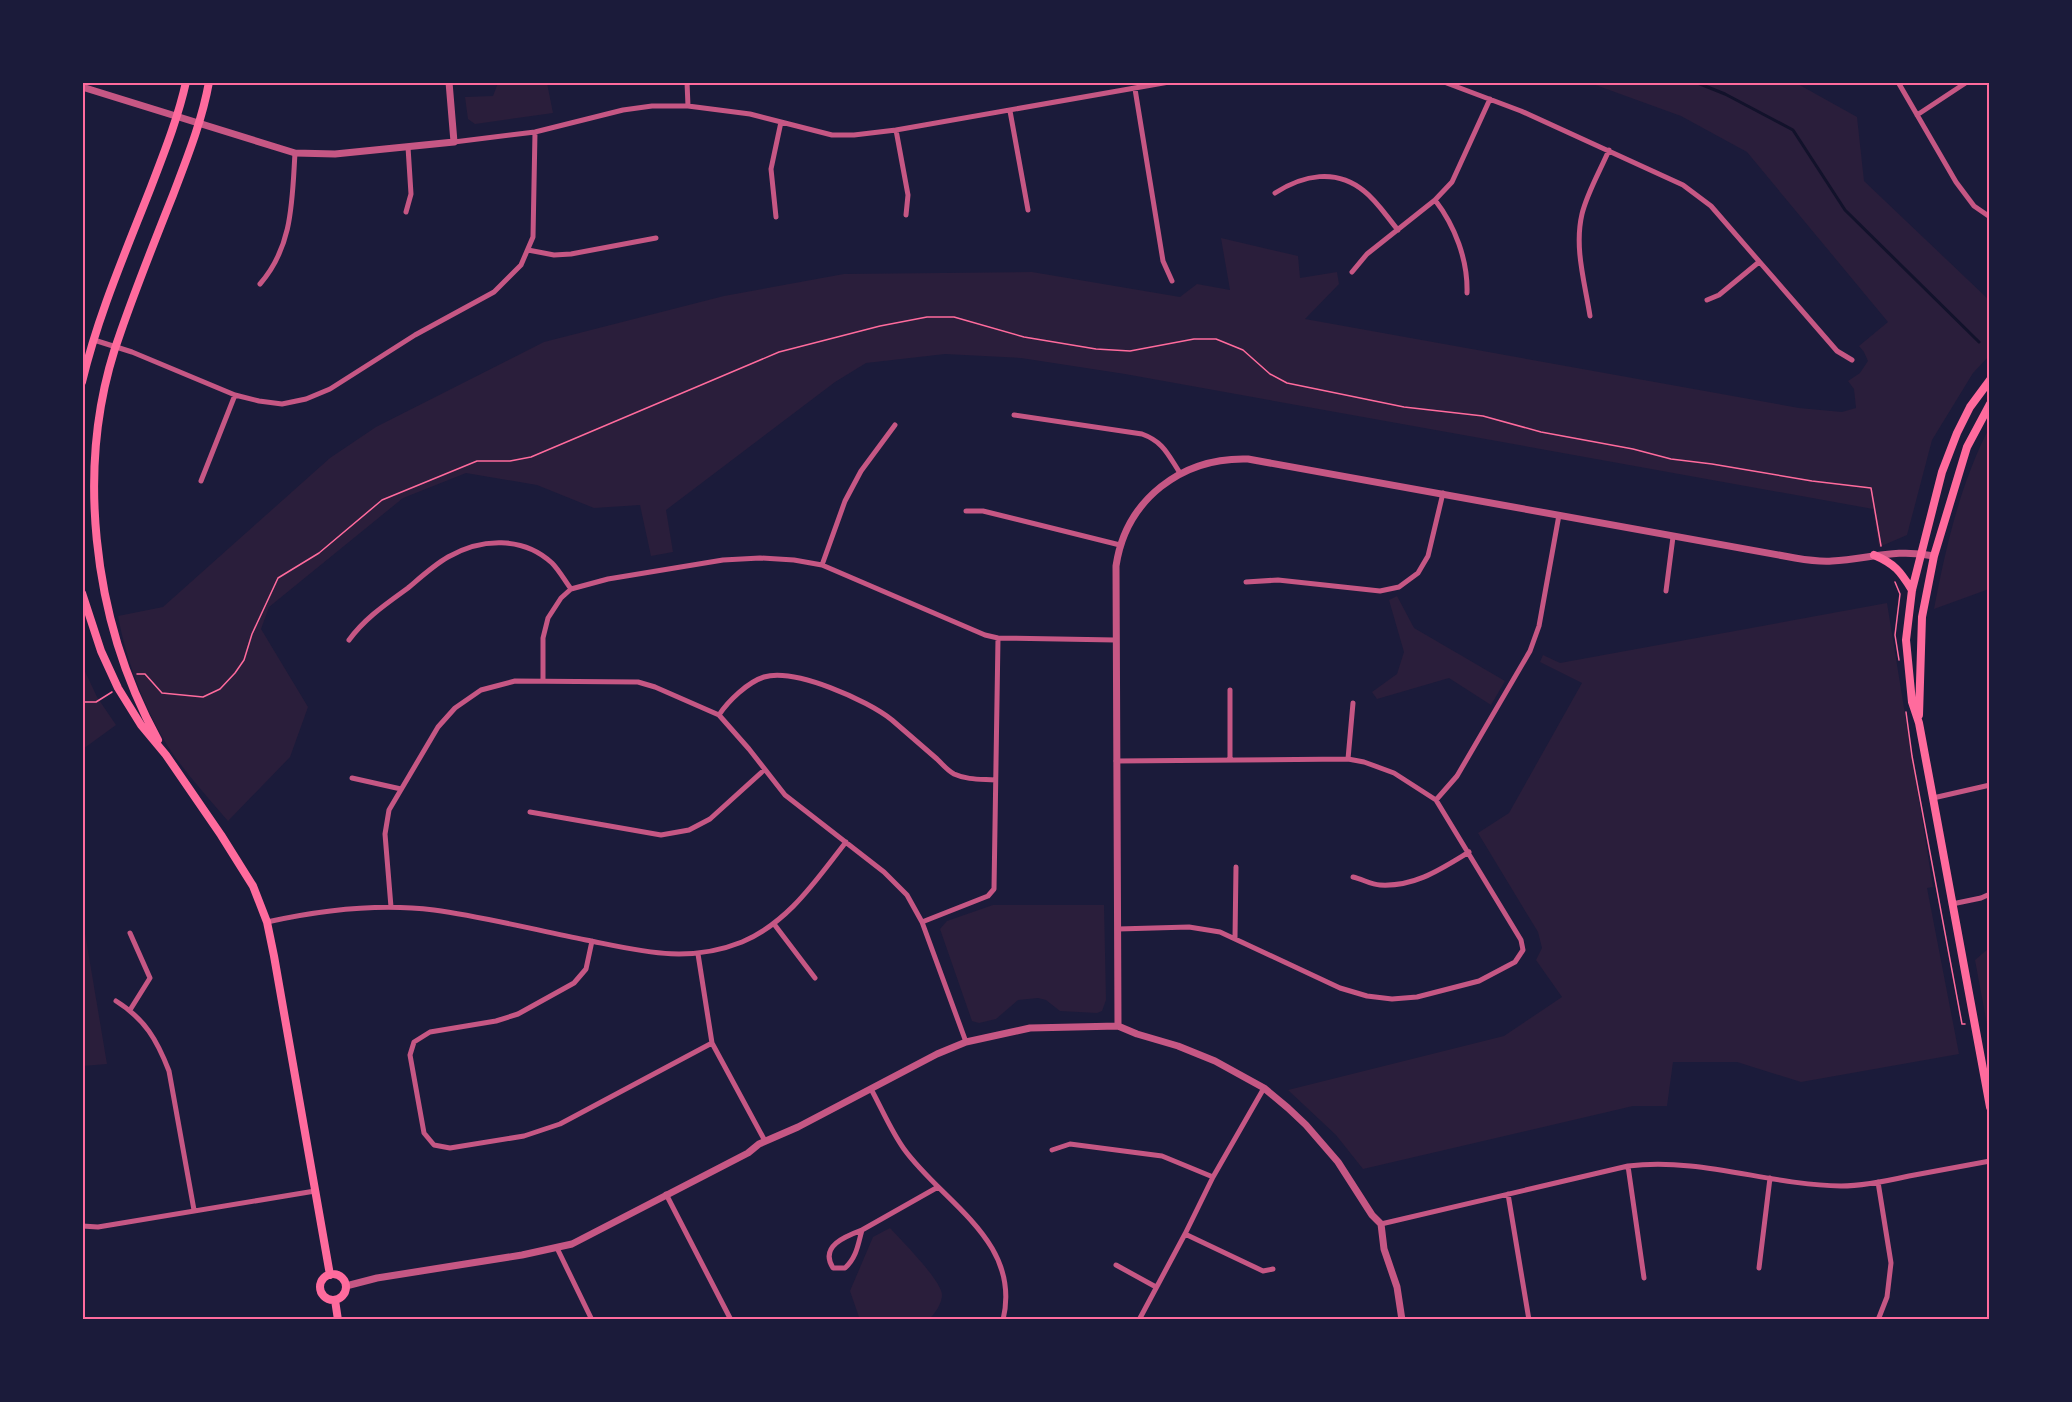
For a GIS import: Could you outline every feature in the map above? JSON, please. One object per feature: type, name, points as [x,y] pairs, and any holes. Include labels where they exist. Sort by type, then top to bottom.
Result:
[{"type":"main road","points":[[82,382],[94,340],[177,116],[186,82]]},
{"type":"main road","points":[[165,755],[142,712],[129,681],[110,620],[94,502],[96,443],[101,406],[116,347],[199,122],[209,82]]},
{"type":"main road","points":[[1989,380],[1970,407],[1942,472],[1912,590],[1906,640],[1912,702],[1919,723],[1989,1107]]},
{"type":"main road","points":[[1919,723],[1922,617],[1934,556],[1967,447],[1989,404]]},
{"type":"main road","points":[[1878,555],[1900,571],[1912,590]]},
{"type":"main road","points":[[82,593],[101,651],[118,688],[141,725],[165,755],[239,861],[253,885],[267,922],[330,1275]]},
{"type":"main road","points":[[330,1275],[339,1276],[346,1286],[345,1294],[335,1300],[323,1296],[320,1287],[323,1279],[330,1275]]},
{"type":"main road","points":[[335,1300],[338,1320]]},
{"type":"street","points":[[449,82],[454,142]]},
{"type":"street","points":[[687,82],[688,106]]},
{"type":"street","points":[[82,87],[295,153],[335,154],[535,132],[623,110],[652,106],[688,106],[750,114],[832,135],[854,135],[1010,111],[1169,82]]},
{"type":"street","points":[[1444,82],[1521,111],[1683,185],[1711,206],[1837,351],[1852,360]]},
{"type":"street","points":[[1898,82],[1956,182],[1974,206],[1989,217]]},
{"type":"street","points":[[1917,115],[1967,82]]},
{"type":"street","points":[[1135,89],[1163,261],[1172,281]]},
{"type":"street","points":[[1352,272],[1367,254],[1435,200],[1452,182],[1490,99]]},
{"type":"street","points":[[1010,111],[1028,210]]},
{"type":"street","points":[[776,217],[771,168],[781,122]]},
{"type":"street","points":[[896,130],[908,195],[906,215]]},
{"type":"street","points":[[94,340],[259,401],[282,404],[306,399],[330,389],[415,335],[494,292],[520,265],[533,237],[535,132]]},
{"type":"street","points":[[406,212],[411,194],[408,147]]},
{"type":"street","points":[[1590,316],[1579,248],[1579,230],[1582,212],[1609,150]]},
{"type":"street","points":[[260,284],[274,268],[290,221],[295,153]]},
{"type":"street","points":[[1275,193],[1291,183],[1308,177],[1329,176],[1349,180],[1366,192],[1398,230]]},
{"type":"street","points":[[1435,200],[1454,228],[1467,277],[1467,294]]},
{"type":"street","points":[[528,250],[554,255],[571,254],[656,238]]},
{"type":"street","points":[[1707,300],[1719,295],[1759,262]]},
{"type":"street","points":[[201,481],[235,394]]},
{"type":"street","points":[[1014,415],[1142,434],[1157,440],[1163,446],[1180,474]]},
{"type":"street","points":[[822,565],[845,501],[861,471],[895,425]]},
{"type":"street","points":[[1118,1026],[1115,574],[1120,546],[1129,524],[1142,505],[1159,488],[1180,474],[1193,467],[1215,461],[1248,459],[1673,537],[1818,561],[1897,552],[1934,556]]},
{"type":"street","points":[[1246,582],[1278,580],[1380,591],[1399,587],[1418,573],[1428,556],[1443,493]]},
{"type":"street","points":[[966,510],[983,511],[1120,546]]},
{"type":"street","points":[[1436,800],[1457,776],[1530,651],[1539,626],[1559,515]]},
{"type":"street","points":[[1666,591],[1673,537]]},
{"type":"street","points":[[349,640],[360,624],[447,557],[479,544],[513,543],[534,550],[552,563],[571,589]]},
{"type":"street","points":[[543,681],[543,638],[548,618],[561,598],[571,589],[608,579],[723,560],[760,558],[794,560],[822,565],[985,635],[999,638],[1115,640]]},
{"type":"street","points":[[922,922],[988,896],[994,889],[999,638]]},
{"type":"street","points":[[719,715],[752,683],[764,677],[781,675],[853,696],[889,718],[952,773],[967,779],[995,780]]},
{"type":"street","points":[[391,906],[385,834],[389,810],[438,727],[455,708],[481,690],[515,681],[638,682],[719,715],[785,795],[884,872],[907,895],[922,922],[966,1042]]},
{"type":"street","points":[[1230,690],[1230,760]]},
{"type":"street","points":[[1348,759],[1353,702]]},
{"type":"street","points":[[1116,760],[1348,759],[1394,772],[1436,800],[1521,940],[1524,950],[1515,962],[1479,981],[1417,997],[1392,999],[1367,996],[1340,988],[1220,932],[1189,927],[1118,929]]},
{"type":"street","points":[[530,812],[661,835],[689,830],[710,819],[764,770]]},
{"type":"street","points":[[352,778],[401,789]]},
{"type":"street","points":[[1933,798],[1989,785]]},
{"type":"street","points":[[267,922],[391,906],[457,914],[654,954],[684,956],[743,941],[774,924],[799,901],[846,842]]},
{"type":"street","points":[[1353,877],[1379,885],[1401,884],[1425,878],[1469,852]]},
{"type":"street","points":[[1235,938],[1236,867]]},
{"type":"street","points":[[1952,904],[1982,898],[1989,894]]},
{"type":"street","points":[[774,924],[815,978]]},
{"type":"street","points":[[130,933],[150,978],[130,1010]]},
{"type":"street","points":[[592,941],[586,969],[574,983],[546,999],[518,1014],[496,1022],[430,1032],[414,1042],[410,1055],[424,1133],[434,1145],[450,1148],[524,1136],[560,1124],[712,1043]]},
{"type":"street","points":[[698,954],[712,1043],[765,1141]]},
{"type":"street","points":[[116,1001],[130,1010],[147,1027],[169,1071],[194,1210]]},
{"type":"street","points":[[346,1286],[377,1278],[557,1248],[590,1235],[748,1153],[765,1141],[789,1131],[937,1054],[966,1042],[1030,1028],[1118,1026],[1215,1061],[1264,1088],[1300,1119],[1338,1162],[1372,1215],[1381,1224],[1384,1249],[1397,1287],[1402,1320]]},
{"type":"street","points":[[1139,1320],[1213,1177],[1264,1088]]},
{"type":"street","points":[[871,1089],[904,1149],[981,1231],[995,1252],[1006,1286],[1006,1308],[1003,1320]]},
{"type":"street","points":[[1052,1150],[1071,1144],[1162,1156],[1213,1177]]},
{"type":"street","points":[[1381,1224],[1628,1166],[1672,1163],[1770,1178],[1843,1186],[1878,1182],[1989,1161]]},
{"type":"street","points":[[1628,1166],[1644,1278]]},
{"type":"street","points":[[1759,1268],[1770,1178]]},
{"type":"street","points":[[1878,1182],[1891,1263],[1887,1297],[1878,1320]]},
{"type":"street","points":[[862,1230],[852,1262],[846,1268],[833,1268],[829,1256],[831,1248],[838,1240],[862,1230],[938,1187]]},
{"type":"street","points":[[82,1226],[98,1227],[315,1191]]},
{"type":"street","points":[[666,1194],[731,1320]]},
{"type":"street","points":[[1508,1194],[1529,1320]]},
{"type":"street","points":[[1185,1234],[1263,1271],[1273,1269]]},
{"type":"street","points":[[557,1248],[592,1320]]},
{"type":"street","points":[[1116,1265],[1156,1287]]},
{"type":"path","points":[[129,681],[135,674],[145,674],[162,693],[183,696],[203,697],[219,689],[244,660],[252,634],[278,578],[319,553],[382,500],[403,490],[477,461],[510,461],[531,457],[778,352],[880,326],[939,316],[963,319],[1024,337],[1096,349],[1130,351],[1194,339],[1216,339],[1232,343],[1270,374],[1287,383],[1404,407],[1483,416],[1541,432],[1633,449],[1671,459],[1871,488],[1878,555]]},
{"type":"path","points":[[1895,580],[1900,594],[1895,635],[1900,668]]},
{"type":"path","points":[[82,702],[96,702],[118,688]]},
{"type":"path","points":[[1906,712],[1912,756],[1962,1024]]},
{"type":"shaded area","points":[[498,83],[547,83],[553,113],[475,124],[468,119],[465,97],[493,96]]},
{"type":"shaded area","points":[[1590,83],[1796,83],[1857,117],[1864,181],[1989,300],[1989,356],[1973,373],[1932,440],[1907,535],[1879,547],[1873,509],[1125,374],[1021,358],[945,354],[866,363],[835,382],[666,510],[673,552],[651,556],[640,505],[594,508],[537,485],[466,473],[403,498],[269,607],[261,629],[308,707],[290,757],[228,821],[175,757],[139,689],[118,616],[163,607],[330,458],[376,427],[544,342],[724,296],[844,274],[1032,272],[1180,297],[1197,284],[1230,290],[1221,238],[1298,256],[1300,278],[1337,272],[1339,284],[1305,319],[1799,408],[1842,412],[1856,408],[1854,389],[1848,381],[1860,373],[1868,361],[1859,346],[1888,322],[1747,152],[1681,116]]},
{"type":"shaded area","points":[[1989,428],[1989,589],[1934,609],[1955,516],[1970,471]]},
{"type":"shaded area","points":[[1397,596],[1414,628],[1505,681],[1491,705],[1449,678],[1377,699],[1372,692],[1397,674],[1404,652],[1389,600]]},
{"type":"shaded area","points":[[1887,603],[1933,887],[1927,888],[1959,1054],[1801,1082],[1737,1062],[1673,1062],[1667,1106],[1633,1106],[1363,1169],[1336,1135],[1288,1090],[1504,1036],[1562,997],[1536,960],[1542,948],[1538,932],[1478,833],[1509,813],[1582,683],[1540,662],[1543,655],[1560,663]]},
{"type":"shaded area","points":[[82,665],[97,697],[116,725],[83,749]]},
{"type":"shaded area","points":[[993,905],[1104,905],[1106,1000],[1102,1011],[1097,1013],[1060,1011],[1046,1000],[1038,998],[1018,1000],[996,1019],[979,1023],[972,1021],[940,929],[947,921]]},
{"type":"shaded area","points":[[83,921],[107,1064],[83,1066]]},
{"type":"shaded area","points":[[1989,948],[1989,1035],[1975,960]]},
{"type":"shaded area","points":[[890,1228],[920,1261],[940,1289],[941,1301],[929,1319],[860,1320],[850,1291],[873,1237]]},
{"type":"waterway","points":[[1695,82],[1725,94],[1793,130],[1845,210],[1979,342]]}]
